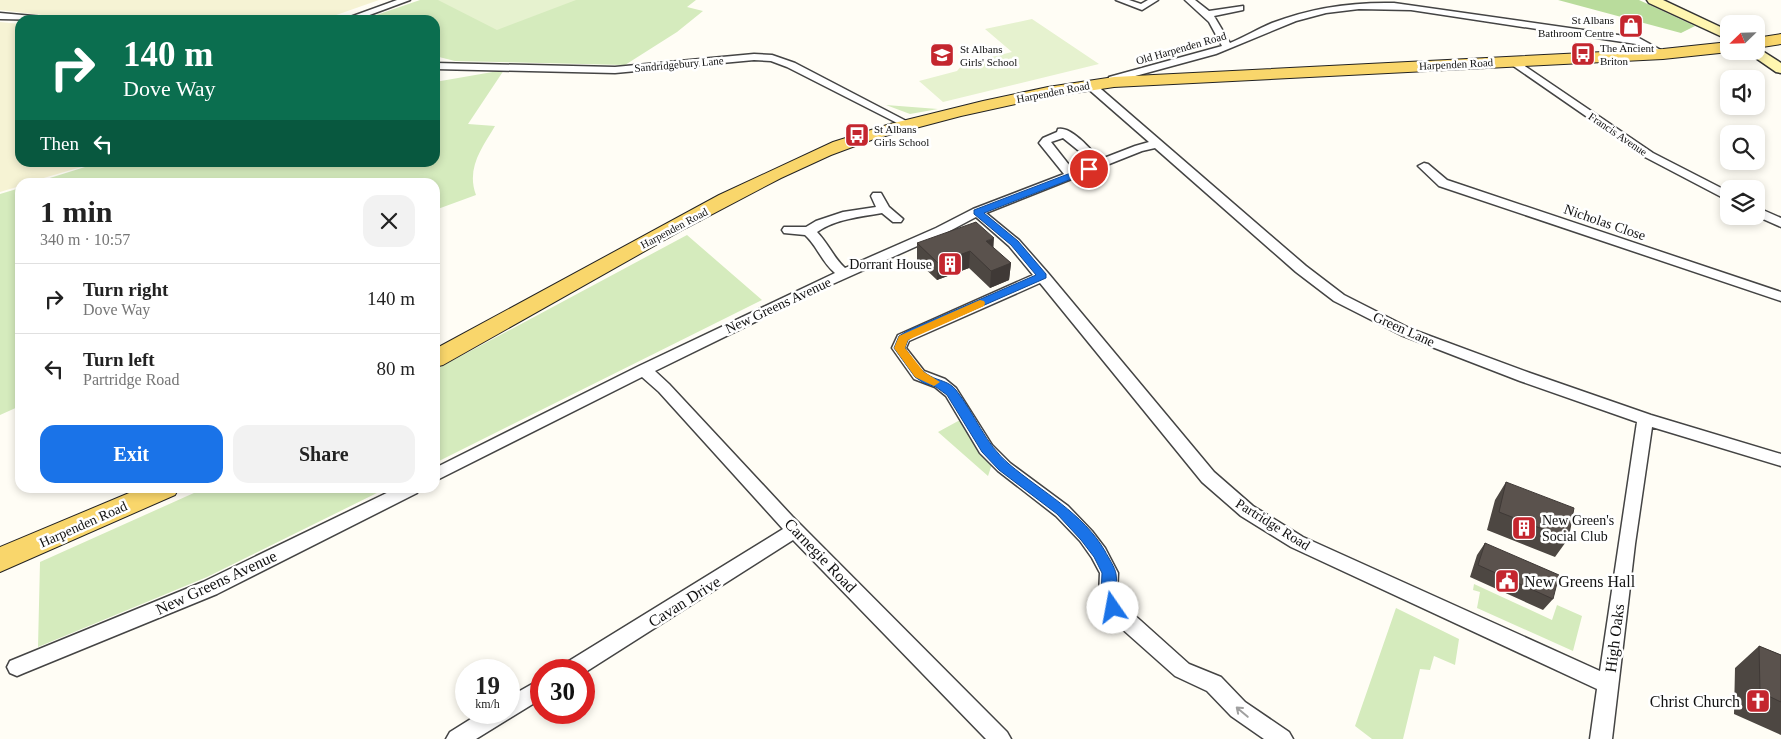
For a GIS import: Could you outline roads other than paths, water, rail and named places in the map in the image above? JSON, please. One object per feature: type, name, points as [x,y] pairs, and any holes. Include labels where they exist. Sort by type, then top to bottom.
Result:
[{"type":"main road","points":[[1765,42],[1781,39]]},
{"type":"main road","name":"Harpenden Road","points":[[440,356],[733,196],[826,151],[907,124],[991,104],[1090,84],[1204,76],[1664,54],[1720,48]]},
{"type":"main road","name":"Harpenden Road","points":[[0,560],[154,493]]},
{"type":"street","points":[[362,15],[406,0]]},
{"type":"street","points":[[1120,0],[1142,7],[1154,0]]},
{"type":"street","points":[[1190,0],[1208,14],[1228,47]]},
{"type":"street","points":[[1653,0],[1720,32]]},
{"type":"street","name":"Old Harpenden Road","points":[[1113,80],[1228,47],[1275,26],[1317,12],[1375,2],[1639,41],[1664,54]]},
{"type":"street","points":[[1208,14],[1240,8]]},
{"type":"street","points":[[0,16],[15,17]]},
{"type":"street","name":"Sandridgebury Lane","points":[[440,66],[614,70],[754,57],[772,58],[791,65],[907,124]]},
{"type":"street","points":[[1765,57],[1780,68]]},
{"type":"street","name":"Francis Avenue","points":[[1513,61],[1649,155],[1696,182],[1720,193]]},
{"type":"street","name":"Green Lane","points":[[1090,84],[1301,269],[1339,298],[1406,332],[1525,377],[1646,419],[1781,460]]},
{"type":"street","points":[[1043,135],[1066,130]]},
{"type":"street","points":[[1066,130],[1088,153]]},
{"type":"street","points":[[1066,130],[1045,143],[1072,176]]},
{"type":"street","name":"New Greens Avenue","points":[[440,472],[644,370],[977,212],[1139,148],[1158,144]]},
{"type":"street","name":"Nicholas Close","points":[[1424,166],[1443,184],[1781,297]]},
{"type":"street","points":[[878,196],[884,209],[896,218]]},
{"type":"street","points":[[788,230],[809,231],[820,224],[847,215],[884,209]]},
{"type":"street","name":"Partridge Road","points":[[977,212],[1014,243],[1208,477],[1247,511],[1297,542],[1609,685]]},
{"type":"street","points":[[1765,215],[1781,222]]},
{"type":"street","points":[[809,231],[819,241],[829,260],[844,274]]},
{"type":"street","points":[[1043,276],[903,338],[899,348],[920,374],[951,392],[986,449],[1004,467],[1062,511],[1086,536],[1099,553],[1109,573],[1108,595],[1113,608],[1182,670],[1214,684],[1238,709],[1282,739]]},
{"type":"street","name":"Carnegie Road","points":[[644,370],[664,388],[796,530],[1000,739]]},
{"type":"street","name":"High Oaks","points":[[1601,739],[1626,544],[1646,419]]},
{"type":"street","name":"New Greens Avenue","points":[[17,667],[210,588],[400,493]]},
{"type":"street","name":"Cavan Drive","points":[[589,659],[796,530]]},
{"type":"street","points":[[457,739],[481,724]]},
{"type":"place","name":"St Albans Bathroom Centre","points":[[1631,26]]},
{"type":"place","name":"The Ancient Briton","points":[[1583,54]]},
{"type":"place","name":"St Albans Girls' School","points":[[942,55]]},
{"type":"place","name":"St Albans Girls School","points":[[857,135]]},
{"type":"place","name":"Dorrant House","points":[[950,264]]},
{"type":"place","name":"New Green's Social Club","points":[[1524,528]]},
{"type":"place","name":"New Greens Hall","points":[[1507,581]]},
{"type":"place","name":"Christ Church","points":[[1758,701]]}]
